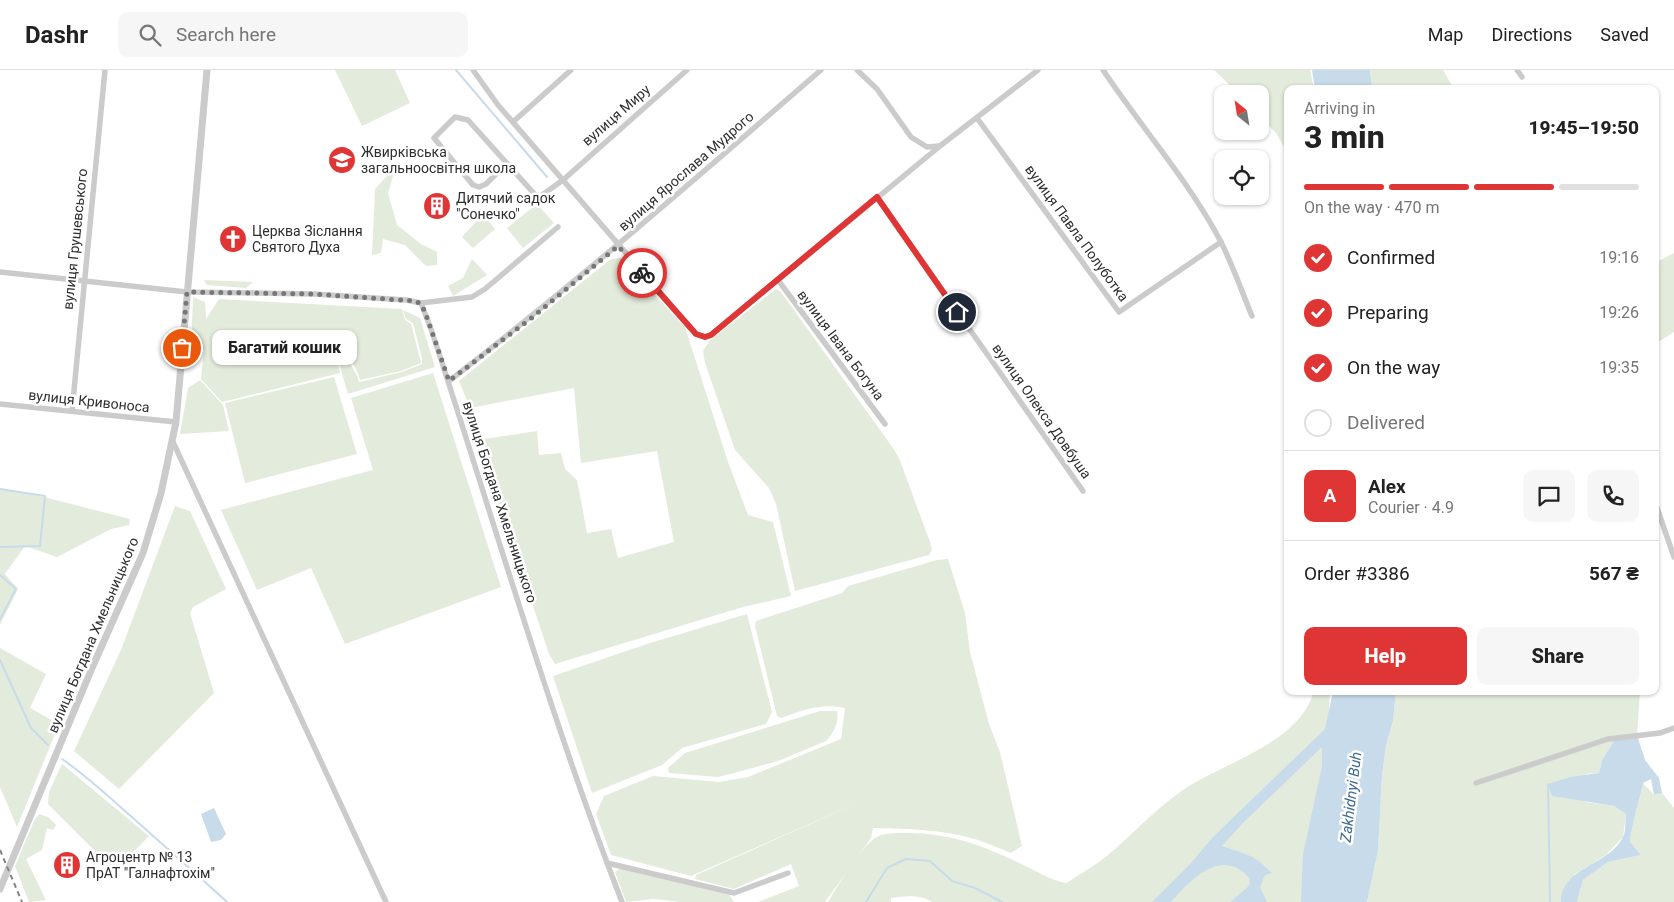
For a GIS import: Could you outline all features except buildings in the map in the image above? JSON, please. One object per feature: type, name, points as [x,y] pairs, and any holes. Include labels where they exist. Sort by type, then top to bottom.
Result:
[{"type":"street","name":"вулиця Грушевського","points":[[72,411],[83,280],[105,70]]},
{"type":"street","name":"вулиця Богдана Хмельницького","points":[[0,890],[88,676],[142,554],[161,493],[176,422],[207,70]]},
{"type":"street","points":[[473,70],[498,105],[514,121],[618,246],[690,329],[701,336],[711,335],[877,197],[1038,70]]},
{"type":"street","points":[[514,121],[571,70]]},
{"type":"street","name":"вулиця Миру","points":[[506,164],[538,198],[562,180],[687,70]]},
{"type":"street","name":"вулиця Ярослава Мудрого","points":[[449,381],[534,316],[618,246],[821,70]]},
{"type":"street","points":[[857,70],[877,90],[911,136],[927,147],[940,146]]},
{"type":"street","points":[[1103,70],[1133,115],[1171,164],[1221,242],[1252,316]]},
{"type":"street","points":[[1517,70],[1522,77]]},
{"type":"street","points":[[455,117],[462,117],[468,120],[506,164],[486,184],[478,187],[473,185],[434,138],[455,117]]},
{"type":"street","name":"вулиця Павла Полуботка","points":[[977,118],[1119,312],[1221,242]]},
{"type":"street","name":"вулиця Олекса Довбуша","points":[[877,197],[1083,491]]},
{"type":"street","points":[[0,272],[187,292],[314,294],[406,300],[421,304],[472,297],[485,289],[558,228]]},
{"type":"street","name":"вулиця Івана Богуна","points":[[778,280],[885,424]]},
{"type":"street","name":"вулиця Богдана Хмельницького","points":[[421,304],[449,381],[518,600],[622,902]]},
{"type":"street","name":"вулиця Кривоноса","points":[[0,404],[176,422]]},
{"type":"street","points":[[173,442],[386,902]]},
{"type":"street","points":[[1659,513],[1674,556]]},
{"type":"street","points":[[1476,783],[1608,738],[1660,733],[1674,728]]},
{"type":"street","points":[[607,863],[734,893],[788,873]]},
{"type":"green space","points":[[335,70],[395,70],[410,103],[362,126]]},
{"type":"green space","points":[[1214,70],[1310,70],[1313,85],[1284,85],[1284,147],[1269,126],[1269,85],[1230,85]]},
{"type":"green space","points":[[1370,70],[1443,70],[1452,85],[1372,85]]},
{"type":"green space","points":[[396,166],[388,193],[397,225],[421,244],[437,252],[437,265],[426,266],[405,245],[383,239],[381,253],[372,255],[375,189]]},
{"type":"green space","points":[[537,204],[554,223],[523,248],[507,228]]},
{"type":"green space","points":[[483,214],[495,229],[473,248],[462,237]]},
{"type":"green space","points":[[1674,253],[1674,332],[1659,341],[1659,261]]},
{"type":"green space","points":[[620,258],[685,327],[728,462],[748,515],[773,522],[791,596],[743,607],[555,664],[549,654],[478,440],[537,431],[539,455],[561,453],[565,469],[577,480],[587,533],[611,529],[618,558],[674,542],[657,451],[581,463],[574,388],[470,408],[459,381],[611,259]]},
{"type":"green space","points":[[472,259],[487,275],[453,296],[448,286],[463,278]]},
{"type":"green space","points":[[204,280],[253,282],[246,288],[207,285]]},
{"type":"green space","points":[[776,289],[781,292],[899,458],[930,542],[932,550],[929,555],[795,591],[776,504],[769,488],[735,450],[705,363],[703,351],[710,340]]},
{"type":"green space","points":[[193,297],[205,302],[206,319],[219,299],[402,309],[405,320],[411,324],[421,363],[401,371],[360,380],[350,356],[337,358],[340,373],[222,402],[201,379],[204,350],[191,349]]},
{"type":"green space","points":[[403,310],[420,318],[435,367],[348,394],[338,360],[349,357],[359,382],[402,372],[422,364],[413,323],[406,319]]},
{"type":"green space","points":[[433,373],[501,587],[345,644],[311,568],[257,590],[221,510],[373,470],[351,398]]},
{"type":"green space","points":[[334,377],[357,454],[245,483],[225,403]]},
{"type":"green space","points":[[200,380],[223,405],[229,431],[180,434],[188,388]]},
{"type":"green space","points":[[0,489],[44,497],[130,519],[129,525],[111,529],[57,557],[25,546],[5,574],[18,589],[0,625]]},
{"type":"green space","points":[[175,506],[190,511],[226,589],[193,607],[190,613],[214,693],[119,789],[74,751],[121,650]]},
{"type":"green space","points":[[948,559],[965,613],[970,652],[989,724],[1000,752],[1022,846],[1011,853],[975,839],[950,833],[873,828],[871,838],[825,902],[758,902],[799,886],[791,864],[734,889],[695,879],[696,875],[864,800],[691,876],[611,855],[596,814],[604,796],[653,776],[719,782],[748,777],[841,739],[845,708],[828,706],[805,710],[781,718],[777,716],[755,626],[756,621],[842,593],[848,586],[937,560]]},
{"type":"green space","points":[[747,614],[772,712],[766,724],[682,748],[662,765],[592,793],[553,676],[647,644]]},
{"type":"green space","points":[[0,648],[46,674],[30,708],[59,724],[17,827],[0,787]]},
{"type":"green space","points":[[1312,695],[1330,695],[1320,902],[932,902],[912,896],[891,898],[891,902],[828,902],[849,868],[869,843],[879,836],[892,833],[938,835],[953,838],[980,846],[1049,878],[1066,883],[1103,859],[1163,805],[1183,790],[1277,738],[1293,725],[1306,709]]},
{"type":"green space","points":[[1396,695],[1640,695],[1637,735],[1616,738],[1602,760],[1599,773],[1586,774],[1585,802],[1614,806],[1626,814],[1623,837],[1606,855],[1575,874],[1561,902],[1367,902],[1378,851],[1382,776],[1386,746],[1393,721]]},
{"type":"green space","points":[[820,711],[837,711],[837,723],[829,738],[826,741],[778,761],[718,777],[669,773],[668,768],[685,753]]},
{"type":"green space","points":[[62,764],[149,836],[115,871],[48,804],[49,792]]},
{"type":"green space","points":[[1643,783],[1654,795],[1662,793],[1674,808],[1674,902],[1577,902],[1583,880],[1608,862],[1641,855],[1630,842]]},
{"type":"green space","points":[[39,814],[48,817],[56,825],[53,830],[47,828],[42,850],[26,859],[46,900],[29,902],[15,866],[34,821]]},
{"type":"green space","points":[[621,868],[729,894],[734,902],[681,902],[653,899],[626,902],[615,872]]},
{"type":"water","points":[[1312,70],[1370,70],[1372,85],[1314,85]]},
{"type":"water","name":"Zakhidnyi Buh","points":[[1332,695],[1396,695],[1393,721],[1386,746],[1382,776],[1378,851],[1367,902],[1301,902],[1303,854],[1322,766],[1322,747],[1243,823],[1222,846],[1254,858],[1272,873],[1265,875],[1260,887],[1267,902],[1230,902],[1249,886],[1250,879],[1240,870],[1229,865],[1218,866],[1198,876],[1171,902],[1152,902],[1191,863],[1212,838],[1325,729]]},
{"type":"water","points":[[1637,735],[1645,760],[1659,778],[1662,793],[1654,795],[1651,779],[1643,783],[1630,842],[1641,855],[1608,862],[1583,880],[1577,902],[1561,902],[1563,890],[1577,873],[1616,847],[1624,835],[1626,814],[1614,806],[1552,796],[1548,784],[1570,777],[1599,773],[1602,760],[1616,738]]},
{"type":"water","points":[[214,808],[226,834],[221,840],[211,842],[201,814]]},
{"type":"waterway","points":[[456,70],[547,177]]},
{"type":"waterway","points":[[0,489],[45,496],[40,546],[0,547]]},
{"type":"waterway","points":[[0,575],[16,589],[0,619]]},
{"type":"waterway","points":[[0,660],[31,728],[48,745]]},
{"type":"waterway","points":[[62,759],[98,787],[227,902]]},
{"type":"waterway","points":[[1548,784],[1550,902]]},
{"type":"waterway","points":[[866,902],[887,868],[906,859],[930,861],[952,881],[975,888],[1002,902]]},
{"type":"railway","points":[[0,850],[22,902]]},
{"type":"way so far","points":[[182,348],[187,292],[314,294],[415,301],[421,304],[425,312],[449,381],[534,316],[618,246],[642,273]]},
{"type":"place","name":"Жвирківська загальноосвітня школа","points":[[342,160]]},
{"type":"place","name":"Дитячий садок \"Сонечко\"","points":[[437,206]]},
{"type":"place","name":"Церква Зіслання Святого Духа","points":[[233,239]]},
{"type":"place","name":"Багатий кошик","points":[[182,348]]},
{"type":"place","name":"Агроцентр № 13 ПрАТ \"Галнафтохім\"","points":[[67,865]]},
{"type":"route","points":[[642,273],[696,334],[705,337],[711,335],[877,197],[957,312]]}]
